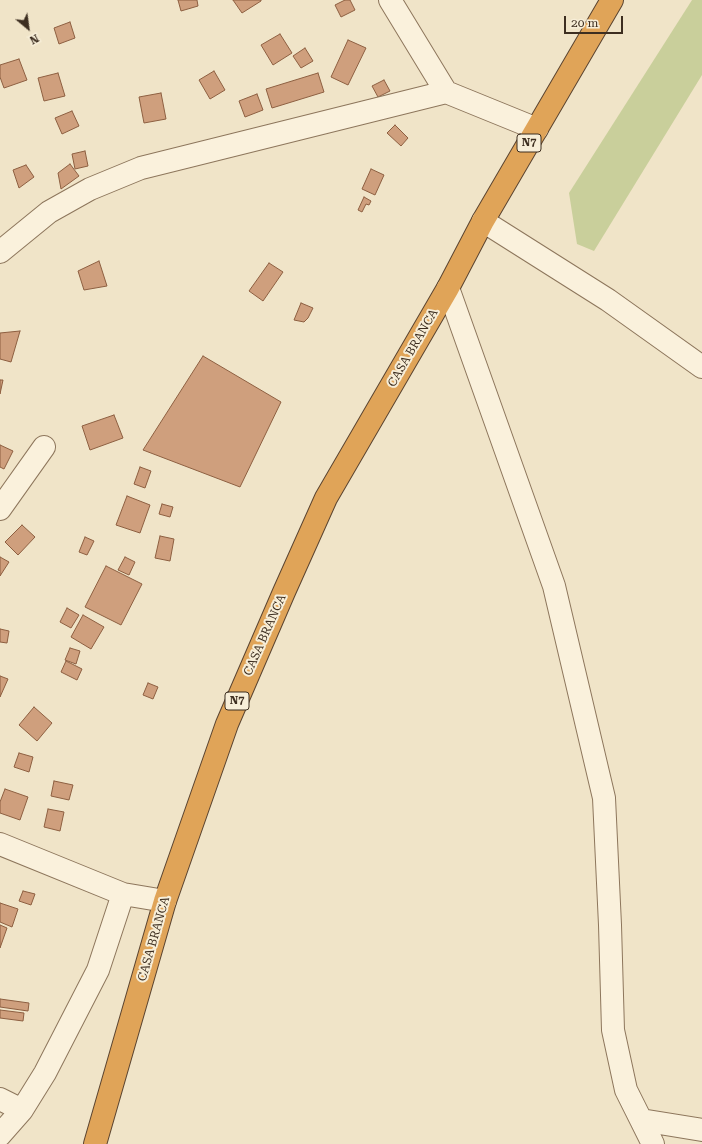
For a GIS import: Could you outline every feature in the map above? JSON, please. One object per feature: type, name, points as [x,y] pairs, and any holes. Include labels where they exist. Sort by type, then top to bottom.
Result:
[{"type":"highway","name":"N7","points":[[448,288],[483,221],[612,0]]},
{"type":"highway","name":"CASA BRANCA","points":[[95,1144],[165,901],[227,724],[326,498],[448,288]]},
{"type":"street","points":[[390,0],[446,92]]},
{"type":"street","points":[[0,252],[49,212],[90,189],[141,168],[446,92],[537,129]]},
{"type":"street","points":[[483,221],[608,300],[702,367]]},
{"type":"street","points":[[448,288],[554,586],[604,798],[613,1030],[626,1090],[652,1144]]},
{"type":"street","points":[[0,509],[44,447]]},
{"type":"street","points":[[0,844],[123,894],[165,901]]},
{"type":"street","points":[[0,1135],[22,1110],[45,1073],[98,970],[123,894]]},
{"type":"street","points":[[0,1099],[22,1110]]},
{"type":"street","points":[[640,1120],[702,1130]]},
{"type":"green space","points":[[692,0],[702,0],[702,75],[594,251],[577,244],[569,193]]},
{"type":"building","points":[[178,0],[197,0],[198,6],[181,11]]},
{"type":"building","points":[[233,0],[261,0],[261,1],[242,13]]},
{"type":"building","points":[[345,0],[350,0],[355,10],[341,17],[335,5]]},
{"type":"building","points":[[70,22],[75,38],[59,44],[54,28]]},
{"type":"building","points":[[280,34],[292,53],[273,65],[261,45]]},
{"type":"building","points":[[348,40],[366,48],[348,85],[331,77]]},
{"type":"building","points":[[305,48],[313,61],[301,68],[293,56]]},
{"type":"building","points":[[19,59],[27,80],[4,88],[0,77],[0,65]]},
{"type":"building","points":[[214,71],[225,90],[210,99],[199,80]]},
{"type":"building","points":[[58,73],[65,96],[44,101],[38,78]]},
{"type":"building","points":[[318,73],[324,92],[272,108],[266,89]]},
{"type":"building","points":[[384,80],[390,91],[378,97],[372,86]]},
{"type":"building","points":[[161,93],[166,119],[144,123],[139,97]]},
{"type":"building","points":[[257,94],[263,110],[245,117],[239,101]]},
{"type":"building","points":[[72,111],[79,126],[62,134],[55,118]]},
{"type":"building","points":[[395,125],[408,138],[401,146],[387,133]]},
{"type":"building","points":[[85,151],[88,166],[75,169],[72,154]]},
{"type":"building","points":[[70,164],[79,176],[61,189],[58,173]]},
{"type":"building","points":[[26,165],[34,177],[19,188],[13,170]]},
{"type":"building","points":[[371,169],[384,175],[375,195],[362,189]]},
{"type":"building","points":[[364,197],[371,201],[369,205],[366,204],[362,212],[358,210]]},
{"type":"building","points":[[99,261],[107,286],[84,290],[78,271]]},
{"type":"building","points":[[269,263],[283,272],[263,301],[249,291]]},
{"type":"building","points":[[301,303],[313,308],[308,318],[304,322],[294,320]]},
{"type":"building","points":[[20,331],[11,362],[0,359],[0,333]]},
{"type":"building","points":[[203,356],[281,402],[240,487],[143,450]]},
{"type":"building","points":[[0,380],[3,380],[0,394]]},
{"type":"building","points":[[114,415],[123,438],[90,450],[82,426]]},
{"type":"building","points":[[0,445],[13,451],[4,469],[0,467]]},
{"type":"building","points":[[140,467],[151,471],[145,488],[134,484]]},
{"type":"building","points":[[127,496],[150,505],[140,533],[116,525]]},
{"type":"building","points":[[162,504],[173,507],[170,517],[159,514]]},
{"type":"building","points":[[22,525],[35,537],[18,555],[5,542]]},
{"type":"building","points":[[160,536],[174,539],[170,561],[155,558]]},
{"type":"building","points":[[85,537],[94,541],[87,555],[79,552]]},
{"type":"building","points":[[0,557],[9,562],[0,576]]},
{"type":"building","points":[[125,557],[135,562],[129,575],[118,570]]},
{"type":"building","points":[[106,566],[142,584],[121,625],[85,607]]},
{"type":"building","points":[[67,608],[79,615],[71,628],[60,622]]},
{"type":"building","points":[[83,615],[104,627],[91,649],[71,637]]},
{"type":"building","points":[[0,629],[9,631],[7,643],[0,642]]},
{"type":"building","points":[[70,648],[80,651],[76,664],[65,660]]},
{"type":"building","points":[[66,661],[82,669],[77,680],[61,672]]},
{"type":"building","points":[[0,676],[8,679],[0,697]]},
{"type":"building","points":[[148,683],[158,687],[153,699],[143,695]]},
{"type":"building","points":[[34,707],[52,723],[37,741],[19,725]]},
{"type":"building","points":[[19,753],[33,757],[29,772],[14,767]]},
{"type":"building","points":[[54,781],[73,785],[69,800],[51,796]]},
{"type":"building","points":[[5,789],[28,797],[20,820],[0,813],[0,802]]},
{"type":"building","points":[[48,809],[64,812],[60,831],[44,827]]},
{"type":"building","points":[[23,891],[35,894],[31,905],[19,901]]},
{"type":"building","points":[[0,903],[18,909],[12,927],[0,922]]},
{"type":"building","points":[[0,925],[7,928],[0,948]]},
{"type":"building","points":[[0,999],[29,1003],[28,1011],[0,1007]]},
{"type":"building","points":[[0,1010],[24,1013],[23,1021],[0,1018]]}]
